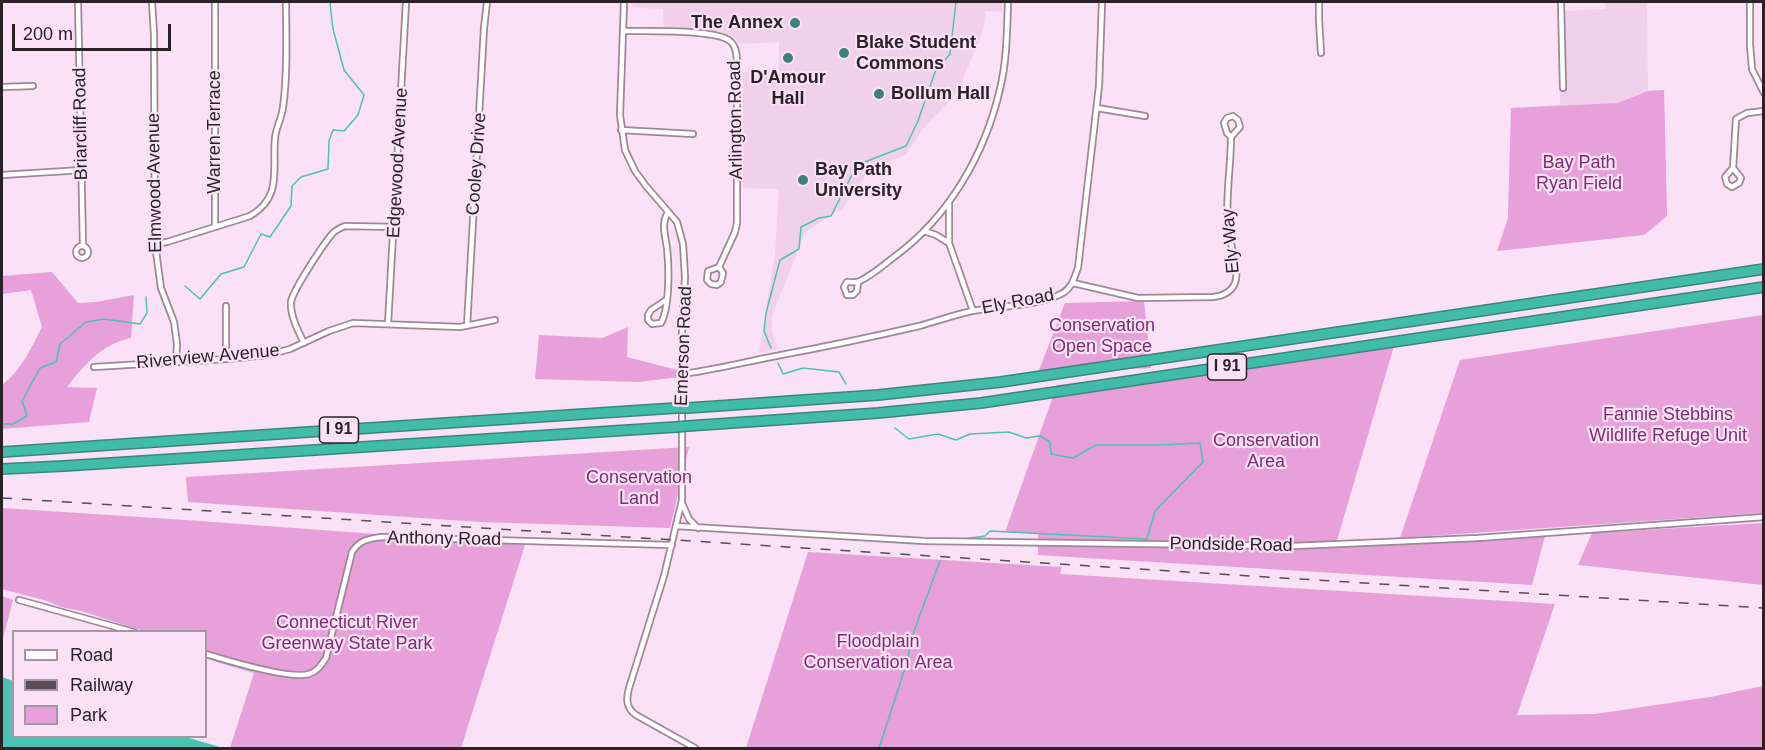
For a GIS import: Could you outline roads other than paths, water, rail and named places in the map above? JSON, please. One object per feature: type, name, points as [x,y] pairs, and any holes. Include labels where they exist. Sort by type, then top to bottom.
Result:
[{"type":"highway","name":"I 91","points":[[2,452],[878,395],[1001,382],[1764,269]]},
{"type":"highway","name":"I 91","points":[[2,469],[676,427],[878,413],[981,403],[1764,287]]},
{"type":"street","name":"Briarcliff Road","points":[[78,2],[83,246]]},
{"type":"street","name":"Elmwood Avenue","points":[[152,2],[155,244],[159,278],[174,322],[177,344],[176,362]]},
{"type":"street","name":"Warren Terrace","points":[[214,227],[215,2]]},
{"type":"street","points":[[155,244],[250,216],[264,206],[272,192],[275,171],[275,139],[285,93],[286,2]]},
{"type":"street","name":"Edgewood Avenue","points":[[388,324],[406,2]]},
{"type":"street","name":"Cooley Drive","points":[[467,326],[487,2]]},
{"type":"street","name":"Emerson Road","points":[[624,2],[620,94],[621,130],[635,171],[679,227],[686,277],[682,332],[682,500],[664,576],[628,688],[627,702],[630,710],[637,716],[695,748]]},
{"type":"street","points":[[858,282],[899,254],[950,202],[983,141],[994,112],[1004,71],[1008,2]]},
{"type":"street","name":"Ely Road","points":[[682,374],[803,352],[973,311],[1055,297],[1068,290],[1078,268],[1097,108],[1102,2]]},
{"type":"street","points":[[1319,2],[1321,53]]},
{"type":"street","points":[[1561,2],[1563,88]]},
{"type":"street","points":[[1750,2],[1751,67],[1764,93]]},
{"type":"street","name":"Arlington Road","points":[[624,31],[717,35],[726,38],[733,45],[737,71],[737,223],[719,267]]},
{"type":"street","points":[[2,87],[33,86]]},
{"type":"street","points":[[1097,108],[1145,116]]},
{"type":"street","points":[[1733,168],[1736,119],[1747,113],[1764,111]]},
{"type":"street","points":[[621,130],[693,134]]},
{"type":"street","name":"Ely Way","points":[[1073,283],[1143,298],[1220,297],[1229,292],[1236,275],[1228,227],[1231,137]]},
{"type":"street","points":[[2,175],[82,170]]},
{"type":"street","points":[[950,202],[949,243],[973,311]]},
{"type":"street","points":[[666,300],[651,310],[648,315],[648,320],[652,324],[663,321],[666,300],[668,264],[663,225],[668,212]]},
{"type":"street","points":[[304,343],[291,307],[292,299],[331,235],[345,226],[395,227]]},
{"type":"street","points":[[924,231],[949,243]]},
{"type":"street","points":[[226,306],[226,359]]},
{"type":"street","name":"Riverview Avenue","points":[[94,366],[226,359],[279,353],[345,325],[363,323],[467,326],[495,320]]},
{"type":"street","points":[[682,500],[689,519],[698,528]]},
{"type":"street","name":"Pondside Road","points":[[676,526],[944,542],[1308,546],[1489,537],[1764,517]]},
{"type":"street","name":"Anthony Road","points":[[207,654],[242,665],[278,672],[303,675],[319,669],[326,658],[352,552],[359,543],[366,539],[381,537],[672,545]]},
{"type":"street","points":[[19,600],[127,630]]},
{"type":"waterway","points":[[185,286],[200,299],[221,274],[244,267],[261,234],[270,237],[291,206],[292,186],[301,177],[328,169],[329,141],[333,130],[344,131],[358,115],[364,95],[344,70],[333,29],[330,4],[332,2]]},
{"type":"waterway","points":[[771,348],[764,331],[766,313],[780,260],[799,249],[801,227],[819,218],[831,216],[857,165],[906,146],[918,121],[935,72],[950,54],[956,2]]},
{"type":"waterway","points":[[2,424],[13,424],[27,416],[22,401],[40,368],[56,362],[60,344],[86,322],[104,319],[140,324],[147,313],[146,297]]},
{"type":"waterway","points":[[778,363],[783,374],[803,368],[839,372],[846,384]]},
{"type":"waterway","points":[[895,428],[909,439],[938,434],[956,440],[970,434],[1009,432],[1026,438],[1040,436],[1050,442],[1051,454],[1073,458],[1096,445],[1200,443],[1203,462],[1155,511],[1147,539],[990,531],[985,536],[963,539]]},
{"type":"waterway","points":[[879,748],[908,659],[910,642],[940,561]]},
{"type":"railway","points":[[2,498],[1764,608]]},
{"type":"place","name":"The Annex","points":[[795,23]]},
{"type":"place","name":"Blake Student Commons","points":[[844,53]]},
{"type":"place","name":"D'Amour Hall","points":[[788,58]]},
{"type":"place","name":"Bollum Hall","points":[[879,94]]},
{"type":"place","name":"Bay Path University","points":[[803,180]]},
{"type":"park label","name":"Bay Path Ryan Field","points":[[1579,174]]},
{"type":"park label","name":"Conservation Open Space","points":[[1102,336]]},
{"type":"park label","name":"Fannie Stebbins Wildlife Refuge Unit","points":[[1668,425]]},
{"type":"park label","name":"Conservation Area","points":[[1266,451]]},
{"type":"park label","name":"Conservation Land","points":[[639,488]]},
{"type":"park label","name":"Connecticut River Greenway State Park","points":[[347,633]]},
{"type":"park label","name":"Floodplain Conservation Area","points":[[878,652]]}]
